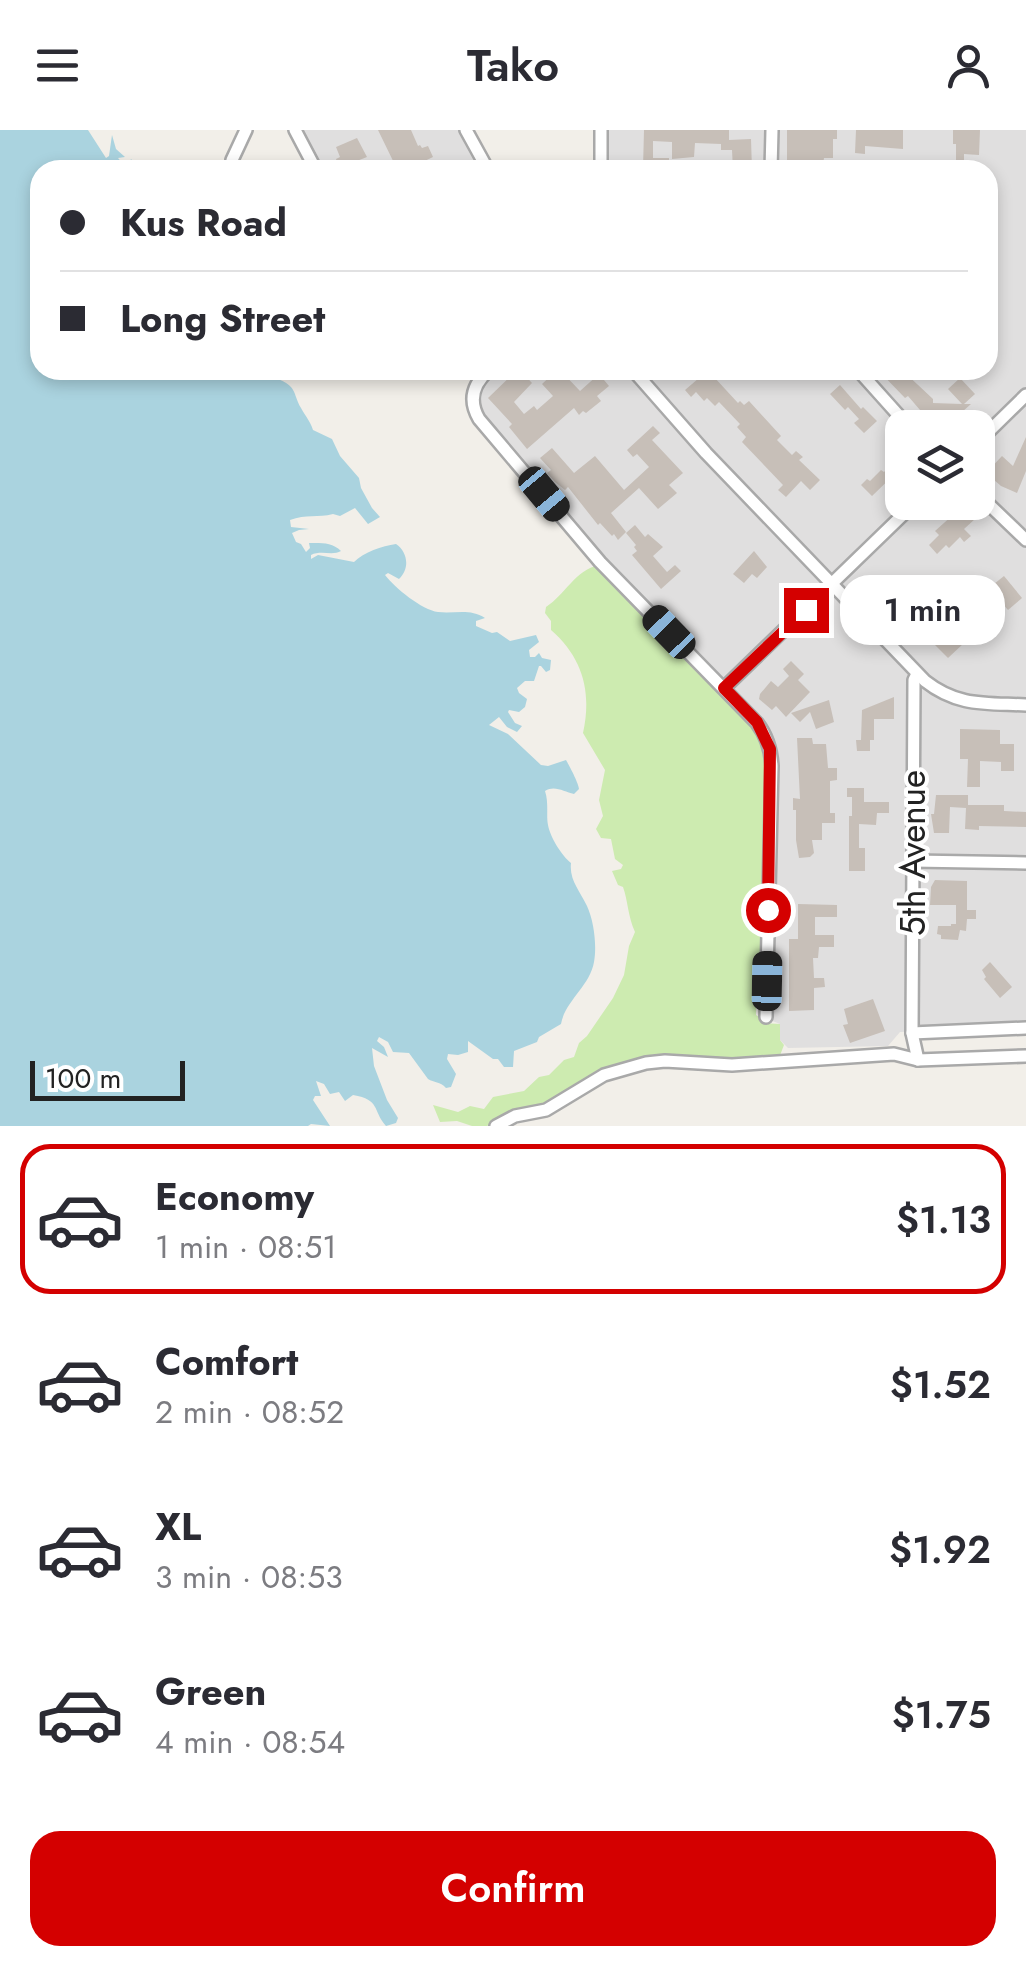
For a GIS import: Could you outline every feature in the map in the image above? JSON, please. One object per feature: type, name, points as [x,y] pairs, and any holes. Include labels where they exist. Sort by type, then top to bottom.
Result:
[{"type":"street","points":[[232,160],[246,130]]},
{"type":"street","points":[[296,130],[311,160]]},
{"type":"street","points":[[466,130],[482,160]]},
{"type":"street","points":[[600,160],[601,130]]},
{"type":"street","points":[[772,130],[772,160]]},
{"type":"street","points":[[478,380],[473,403],[476,414],[600,562],[762,728],[772,758],[766,1017]]},
{"type":"street","points":[[642,380],[706,454],[917,674],[941,694],[956,700],[1026,704]]},
{"type":"street","points":[[867,380],[894,410]]},
{"type":"street","points":[[995,425],[1026,395]]},
{"type":"street","points":[[995,510],[1026,540]]},
{"type":"street","points":[[724,688],[898,520]]},
{"type":"street","name":"5th Avenue","points":[[917,674],[912,1032],[918,1060]]},
{"type":"street","points":[[913,861],[1026,863]]},
{"type":"street","points":[[912,1032],[1026,1028]]},
{"type":"street","points":[[496,1126],[515,1116],[560,1104],[604,1075],[664,1061],[732,1065],[894,1054],[918,1060],[1026,1056]]},
{"type":"shaded area","points":[[295,130],[465,130],[482,160],[310,160]]},
{"type":"shaded area","points":[[600,130],[1026,130],[1026,1027],[900,1032],[888,1046],[788,1048],[780,1040],[780,1024],[765,1018],[771,766],[473,406],[484,380],[998,380],[998,160],[600,160]]},
{"type":"green space","points":[[599,565],[754,726],[764,744],[767,764],[758,985],[762,989],[756,1015],[762,1023],[780,1024],[784,1045],[779,1058],[763,1060],[652,1059],[555,1102],[516,1112],[487,1126],[440,1122],[433,1105],[458,1112],[470,1106],[484,1109],[493,1097],[524,1091],[564,1060],[574,1057],[579,1043],[613,998],[624,975],[635,932],[623,887],[612,871],[623,865],[615,859],[611,839],[601,838],[596,829],[603,816],[599,800],[605,770],[583,733],[585,690],[578,664],[551,630],[545,613],[546,607],[577,577]]},
{"type":"water","points":[[0,130],[88,130],[106,158],[112,135],[116,149],[125,157],[120,160],[30,160],[30,380],[283,381],[291,387],[313,430],[332,439],[380,517],[368,524],[355,508],[340,516],[290,520],[291,527],[309,529],[292,533],[306,552],[309,543],[330,545],[341,551],[311,555],[311,559],[318,555],[354,562],[374,550],[396,544],[405,556],[405,570],[399,579],[385,575],[409,598],[438,612],[479,615],[485,618],[476,621],[476,626],[510,641],[536,635],[539,642],[529,650],[530,657],[539,653],[551,660],[550,670],[546,672],[539,666],[534,681],[525,681],[517,688],[527,699],[525,707],[519,712],[508,712],[522,726],[517,732],[499,717],[489,725],[508,734],[541,765],[566,760],[576,779],[579,789],[574,794],[556,789],[545,791],[547,821],[554,840],[571,863],[573,880],[587,906],[594,934],[594,962],[561,1024],[537,1042],[514,1051],[513,1067],[504,1067],[468,1041],[468,1052],[448,1054],[456,1074],[451,1087],[446,1088],[428,1079],[409,1053],[393,1052],[388,1042],[379,1037],[377,1041],[388,1057],[372,1048],[374,1066],[398,1118],[396,1123],[386,1126],[368,1100],[353,1095],[345,1101],[339,1092],[330,1094],[324,1084],[316,1081],[321,1096],[313,1100],[330,1126],[0,1126]]},
{"type":"building","points":[[378,130],[411,130],[418,146],[428,146],[433,157],[427,160],[393,160]]},
{"type":"building","points":[[644,130],[729,130],[729,140],[751,139],[752,160],[732,160],[732,150],[721,150],[721,144],[695,143],[694,157],[672,159],[672,142],[653,141],[653,158],[669,160],[643,160]]},
{"type":"building","points":[[787,130],[837,130],[833,158],[787,160]]},
{"type":"building","points":[[856,130],[903,130],[903,149],[865,146],[865,154],[855,153]]},
{"type":"building","points":[[953,130],[980,130],[979,155],[964,154],[964,160],[956,160]]},
{"type":"building","points":[[357,138],[367,157],[336,160],[340,157],[336,147]]},
{"type":"building","points":[[507,380],[529,380],[532,383],[514,402],[524,414],[534,406],[537,410],[553,396],[542,384],[546,380],[570,380],[580,391],[592,380],[604,380],[609,386],[597,396],[601,401],[586,413],[579,415],[574,408],[527,449],[509,427],[512,424],[488,398]]},
{"type":"building","points":[[697,380],[717,380],[738,403],[744,405],[749,401],[781,436],[777,440],[792,455],[796,451],[803,457],[799,460],[820,480],[810,490],[801,481],[786,497],[778,490],[783,485],[742,442],[746,437],[737,427],[740,424],[719,402],[715,406],[696,392],[691,397],[685,390]]},
{"type":"building","points":[[888,380],[913,380],[933,403],[962,404],[948,389],[958,380],[975,394],[964,404],[971,404],[964,410],[920,410],[908,396],[905,398]]},
{"type":"building","points":[[840,385],[877,421],[864,433],[854,423],[859,419],[830,394]]},
{"type":"building","points":[[653,426],[660,433],[652,440],[683,473],[669,485],[677,493],[658,509],[639,488],[611,513],[626,532],[618,540],[598,525],[568,487],[565,490],[555,482],[540,458],[552,448],[574,473],[595,456],[624,490],[649,467],[627,450]]},
{"type":"building","points":[[1026,437],[1026,471],[1017,493],[995,481],[995,463],[1002,456],[1013,466]]},
{"type":"building","points":[[881,470],[885,483],[872,496],[861,485]]},
{"type":"building","points":[[947,520],[974,520],[964,529],[971,536],[964,542],[960,537],[937,554],[929,545],[939,535],[935,531]]},
{"type":"building","points":[[635,525],[645,537],[648,534],[663,547],[653,556],[667,572],[675,565],[681,571],[661,589],[632,555],[637,551],[636,545],[626,533]]},
{"type":"building","points":[[754,551],[767,567],[757,578],[752,574],[744,583],[733,574]]},
{"type":"building","points":[[1004,576],[1022,598],[1008,610],[989,588]]},
{"type":"building","points":[[904,587],[929,612],[934,608],[956,629],[954,632],[964,643],[948,658],[928,638],[924,642],[909,627],[918,618],[895,595]]},
{"type":"building","points":[[791,661],[804,674],[798,680],[810,692],[786,717],[776,706],[772,710],[759,699],[771,681],[778,687],[789,676],[783,669]]},
{"type":"building","points":[[894,697],[894,719],[874,719],[870,751],[857,751],[862,710]]},
{"type":"building","points":[[829,700],[834,722],[816,729],[810,712],[800,722],[791,713]]},
{"type":"building","points":[[960,729],[1000,730],[1000,744],[1014,744],[1014,771],[1001,771],[1001,762],[980,761],[980,787],[967,787],[968,759],[960,759]]},
{"type":"building","points":[[797,738],[812,738],[813,744],[826,744],[828,768],[837,768],[837,780],[830,781],[830,813],[835,813],[835,823],[822,823],[822,840],[812,840],[814,853],[799,858],[793,810],[793,798],[800,799]]},
{"type":"building","points":[[847,788],[864,788],[864,802],[889,802],[889,813],[877,813],[876,825],[859,824],[859,848],[865,848],[865,871],[849,871],[852,797],[847,797]]},
{"type":"building","points":[[936,795],[968,795],[968,805],[1004,805],[1004,811],[1026,812],[1026,827],[965,829],[966,808],[950,807],[949,833],[934,833],[931,814]]},
{"type":"building","points":[[935,880],[967,881],[967,910],[976,910],[976,919],[967,919],[966,931],[960,930],[958,940],[941,939],[937,934],[938,926],[956,924],[956,905],[930,905]]},
{"type":"building","points":[[798,904],[837,905],[837,917],[815,917],[815,935],[834,935],[834,947],[819,947],[818,958],[813,958],[814,978],[824,978],[825,987],[814,988],[814,1010],[789,1011],[789,939],[798,939]]},
{"type":"building","points":[[990,962],[1012,987],[1000,998],[984,979],[982,970]]},
{"type":"building","points":[[873,999],[885,1031],[850,1043],[843,1025],[848,1024],[844,1009]]},
{"type":"route","points":[[768,910],[770,749],[757,722],[724,688],[806,610]]}]
